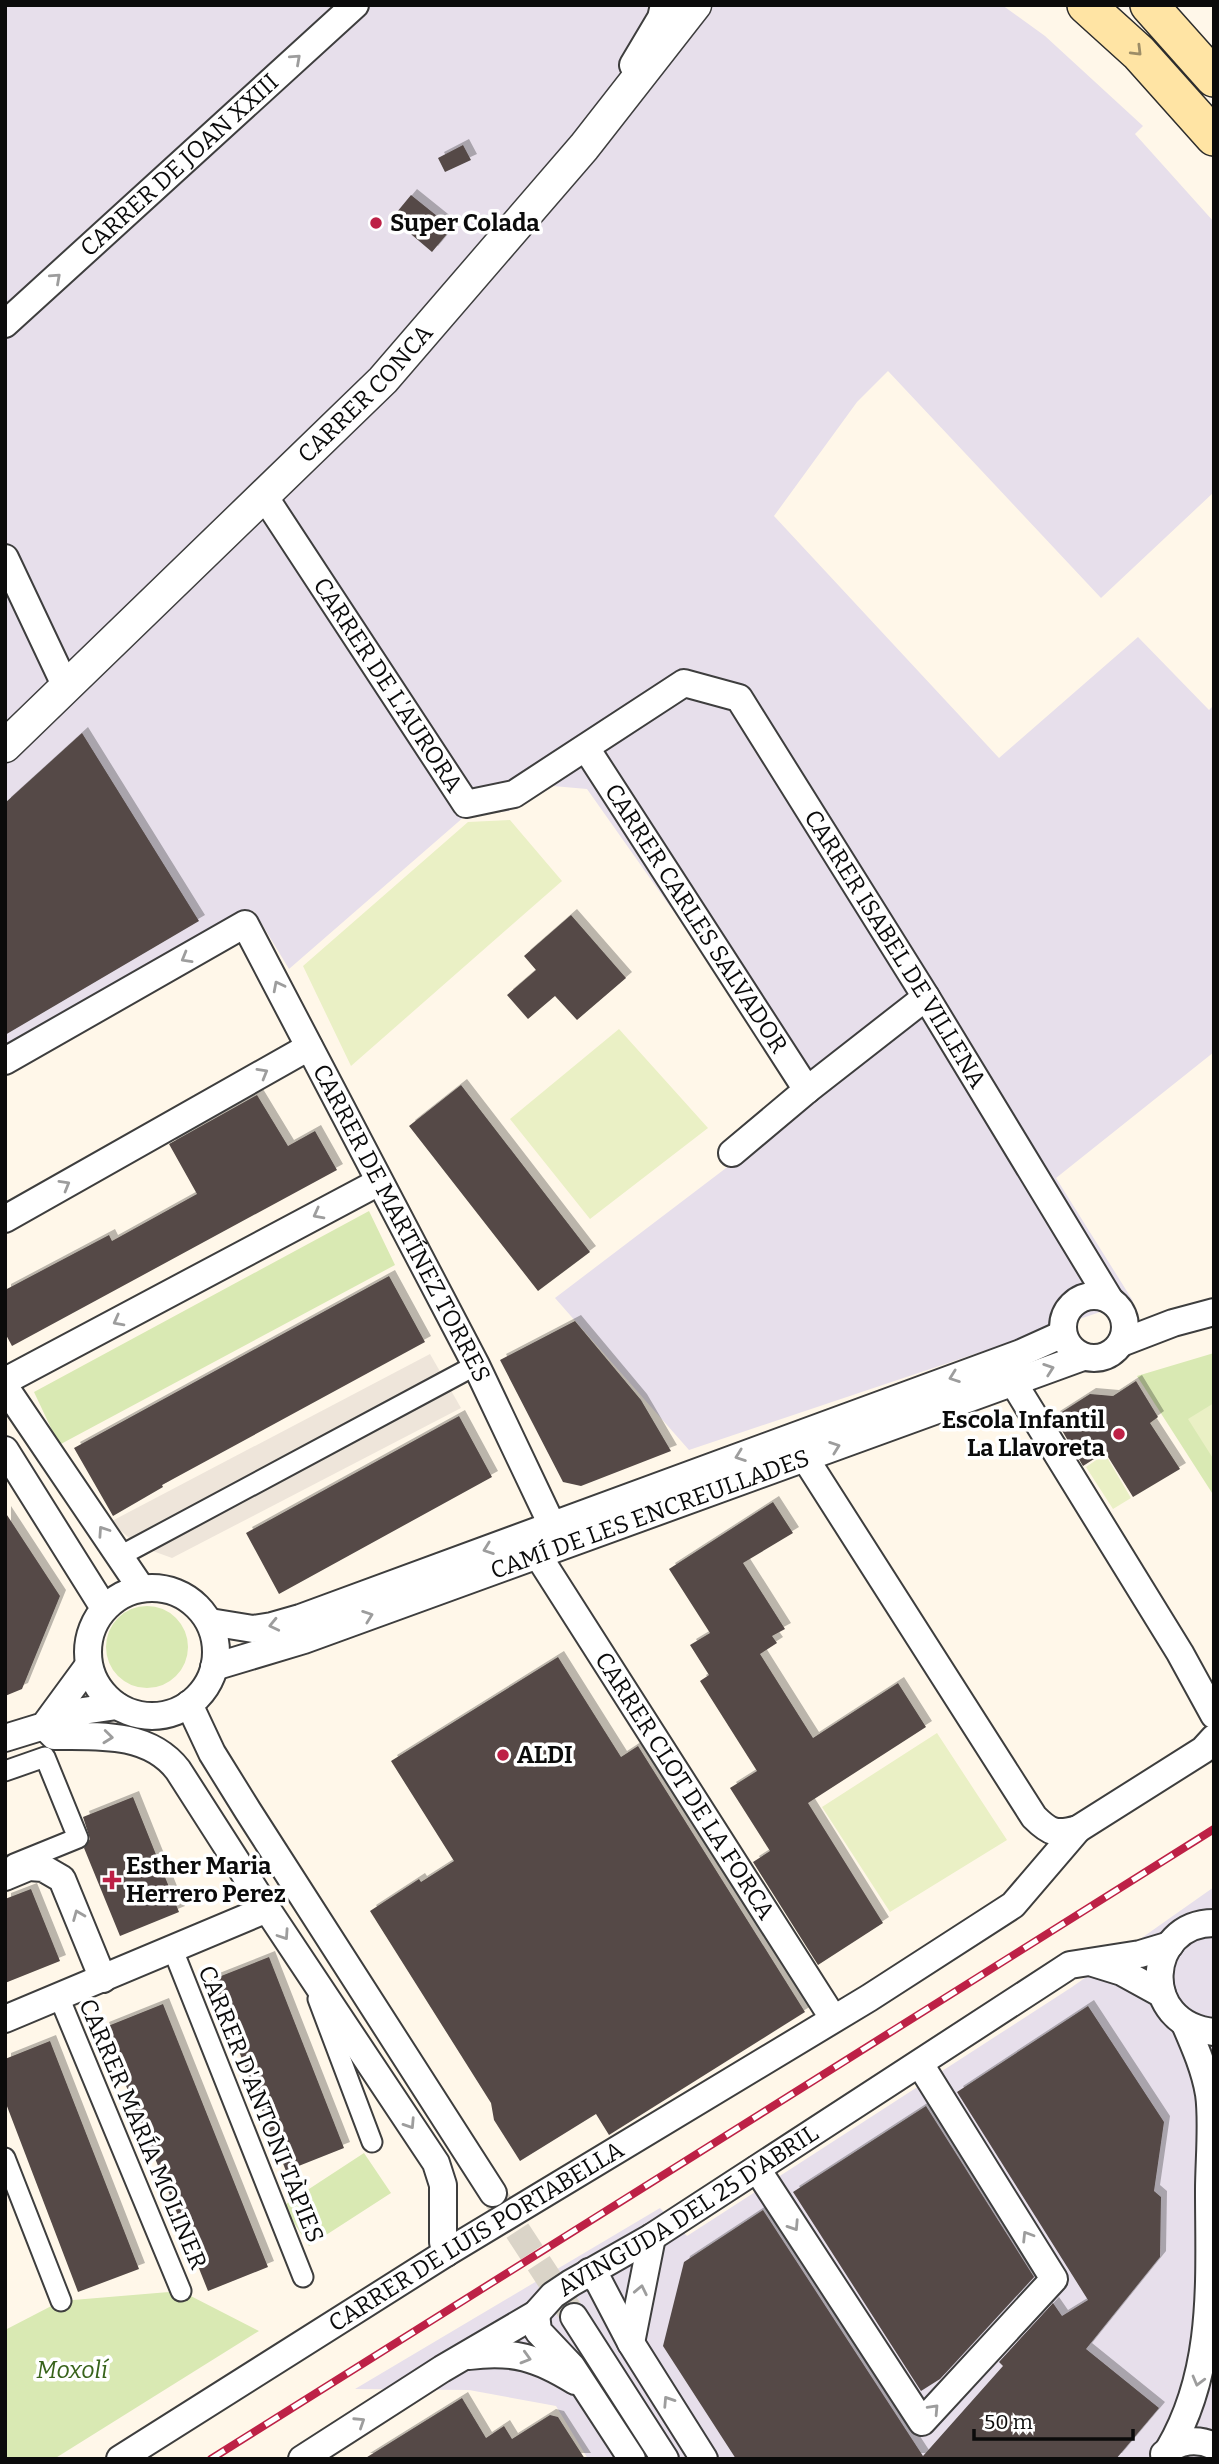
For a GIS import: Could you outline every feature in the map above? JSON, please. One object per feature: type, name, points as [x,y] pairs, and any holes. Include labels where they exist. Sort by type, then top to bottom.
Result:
[{"type":"main road","points":[[1086,5],[1139,53],[1214,137]]},
{"type":"main road","points":[[1149,5],[1214,78]]},
{"type":"street","name":"CARRER DE JOAN XXIII","points":[[5,324],[355,5]]},
{"type":"street","name":"CARRER CONCA","points":[[5,746],[383,380],[584,147],[686,7]]},
{"type":"street","name":"CARRER DE L'AURORA","points":[[264,496],[467,804],[514,794],[684,683]]},
{"type":"street","points":[[5,558],[66,687]]},
{"type":"street","name":"CARRER ISABEL DE VILLENA","points":[[684,683],[739,698],[1114,1304]]},
{"type":"street","name":"CARRER CARLES SALVADOR","points":[[586,748],[807,1090]]},
{"type":"street","name":"CARRER DE MARTÍNEZ TORRES","points":[[5,1061],[245,924],[476,1365],[552,1525]]},
{"type":"street","points":[[732,1153],[926,997]]},
{"type":"street","points":[[5,1219],[309,1047]]},
{"type":"street","points":[[5,1381],[379,1182]]},
{"type":"street","points":[[1081,1250],[1064,1324],[1073,1352],[1083,1357],[1103,1358],[1121,1343],[1126,1326],[1114,1304]]},
{"type":"street","points":[[1064,1324],[1071,1305],[1090,1296],[1100,1296],[1114,1304],[1173,1323]]},
{"type":"street","points":[[1121,1343],[1214,1311]]},
{"type":"street","name":"CAMÍ DE LES ENCREULLADES","points":[[210,1622],[253,1629],[272,1626],[1021,1353],[1064,1324]]},
{"type":"street","name":"CAMÍ DE LES ENCREULLADES","points":[[214,1667],[304,1640],[1083,1357]]},
{"type":"street","points":[[120,1556],[476,1365]]},
{"type":"street","points":[[1013,1382],[1180,1653],[1214,1715]]},
{"type":"street","points":[[5,1387],[141,1588]]},
{"type":"street","points":[[5,1450],[104,1608]]},
{"type":"street","points":[[805,1458],[1034,1817],[1046,1829],[1060,1834],[1078,1829]]},
{"type":"street","name":"CARRER CLOT DE LA FORCA","points":[[537,1555],[833,2018]]},
{"type":"street","points":[[161,1587],[181,1594],[198,1605],[210,1622],[216,1644],[214,1667],[202,1692],[189,1704],[172,1713],[153,1716],[134,1714],[117,1706],[94,1682],[88,1666],[87,1645],[92,1625],[104,1608],[121,1595],[141,1588],[161,1587]]},
{"type":"street","points":[[44,1726],[88,1666]]},
{"type":"street","points":[[189,1704],[212,1753],[248,1811],[493,2193]]},
{"type":"street","points":[[10,1737],[76,1712],[117,1706]]},
{"type":"street","points":[[44,1726],[54,1735],[103,1736],[137,1741],[160,1751],[170,1760],[436,2163],[443,2185],[443,2242],[446,2253]]},
{"type":"street","name":"CARRER DE LUIS PORTABELLA","points":[[120,2459],[446,2253],[869,1998],[1013,1905],[1078,1829],[1203,1750],[1214,1738]]},
{"type":"street","points":[[5,1771],[45,1757],[78,1838],[5,1867]]},
{"type":"street","points":[[5,1877],[29,1867],[43,1868],[62,1880],[103,1979]]},
{"type":"street","points":[[5,2019],[267,1909]]},
{"type":"street","name":"AVINGUDA DEL 25 D'ABRIL","points":[[302,2459],[461,2358],[537,2314],[553,2295],[652,2237],[1077,1962],[1140,1954],[1170,1945],[1180,1934],[1193,1927],[1214,1923]]},
{"type":"street","points":[[1165,2454],[1184,2425],[1198,2383],[1209,2319],[1209,2097],[1198,2054],[1185,2024],[1167,2006],[1162,1994],[1160,1968],[1170,1945]]},
{"type":"street","name":"CARRER D'ANTONI TÀPIES","points":[[173,1950],[303,2277]]},
{"type":"street","points":[[1077,1962],[1104,1965],[1138,1979],[1162,1994]]},
{"type":"street","points":[[306,1966],[372,2142]]},
{"type":"street","name":"CARRER MARÍA MOLINER","points":[[59,1997],[181,2291]]},
{"type":"street","points":[[1185,2024],[1214,2032]]},
{"type":"street","points":[[757,2169],[922,2422],[1054,2279],[920,2064]]},
{"type":"street","points":[[5,2158],[61,2301]]},
{"type":"street","points":[[631,2343],[652,2237]]},
{"type":"street","points":[[589,2272],[599,2282],[631,2343],[704,2459]]},
{"type":"street","points":[[537,2314],[538,2331],[565,2358],[632,2459]]},
{"type":"street","points":[[574,2317],[665,2459]]},
{"type":"street","points":[[461,2358],[495,2353],[530,2358],[553,2367],[585,2387]]},
{"type":"street","points":[[1165,2454],[1180,2443],[1193,2440],[1214,2446]]},
{"type":"shaded area","points":[[5,5],[1002,5],[1045,36],[1143,126],[1135,134],[1214,222],[1214,492],[1101,598],[888,371],[857,402],[774,516],[999,758],[1138,637],[1209,710],[1214,705],[1214,1052],[1056,1178],[1133,1301],[689,1450],[555,1298],[730,1165],[806,1099],[587,789],[553,786],[509,811],[465,816],[289,969],[254,911],[5,1044]]},
{"type":"shaded area","points":[[430,1354],[461,1408],[172,1558],[139,1546],[110,1522]]},
{"type":"shaded area","points":[[1214,1887],[1214,2459],[588,2459],[556,2406],[469,2390],[355,2389],[660,2208],[687,2236],[1072,1987]]},
{"type":"green space","points":[[510,820],[562,881],[351,1066],[303,966],[468,822]]},
{"type":"green space","points":[[619,1029],[708,1128],[590,1219],[510,1119]]},
{"type":"green space","points":[[369,1211],[395,1265],[59,1445],[34,1392]]},
{"type":"green space","points":[[1214,1353],[1214,1496],[1137,1376]]},
{"type":"green space","points":[[1214,1403],[1214,1460],[1188,1419]]},
{"type":"green space","points":[[1105,1454],[1131,1498],[1113,1509],[1086,1467]]},
{"type":"green space","points":[[139,1606],[155,1606],[170,1613],[181,1624],[188,1639],[185,1663],[176,1676],[155,1688],[139,1688],[124,1681],[113,1670],[106,1655],[106,1639],[113,1624],[124,1613]]},
{"type":"green space","points":[[937,1733],[1007,1840],[890,1912],[822,1807]]},
{"type":"green space","points":[[364,2153],[391,2193],[309,2246],[283,2206]]},
{"type":"green space","name":"Moxolí","points":[[181,2291],[259,2331],[54,2459],[5,2459],[5,2330],[61,2301]]},
{"type":"building","points":[[463,145],[471,160],[445,172],[438,158]]},
{"type":"building","points":[[411,195],[452,228],[432,252],[392,218]]},
{"type":"building","points":[[82,733],[199,921],[5,1035],[5,803]]},
{"type":"building","points":[[571,915],[626,978],[577,1020],[555,996],[528,1019],[507,995],[536,970],[524,956]]},
{"type":"building","points":[[461,1085],[590,1252],[538,1291],[409,1126]]},
{"type":"building","points":[[257,1095],[288,1146],[315,1131],[337,1170],[12,1346],[5,1333],[5,1290],[109,1235],[112,1241],[197,1194],[169,1144]]},
{"type":"building","points":[[389,1276],[425,1342],[162,1485],[163,1487],[113,1516],[74,1448]]},
{"type":"building","points":[[575,1321],[641,1400],[671,1451],[581,1486],[563,1482],[500,1360]]},
{"type":"building","name":"Escola Infantil La Llavoreta","points":[[1136,1381],[1158,1417],[1150,1423],[1180,1469],[1133,1497],[1105,1452],[1083,1466],[1054,1417],[1090,1394],[1113,1396]]},
{"type":"building","points":[[459,1416],[492,1477],[279,1594],[246,1533]]},
{"type":"building","points":[[773,1502],[793,1533],[743,1563],[785,1629],[772,1636],[777,1643],[760,1654],[813,1738],[898,1683],[926,1727],[808,1803],[883,1923],[818,1965],[753,1862],[770,1851],[730,1788],[757,1771],[700,1681],[709,1675],[690,1645],[710,1633],[669,1569]]},
{"type":"building","points":[[5,1512],[60,1596],[22,1689],[5,1696]]},
{"type":"building","points":[[558,1657],[621,1757],[638,1746],[805,2012],[609,2135],[596,2114],[520,2161],[494,2120],[491,2103],[370,1911],[419,1879],[421,1882],[454,1861],[391,1761]]},
{"type":"building","points":[[133,1797],[179,1912],[120,1936],[84,1848],[90,1839],[83,1817]]},
{"type":"building","points":[[31,1889],[60,1961],[5,1983],[5,1899]]},
{"type":"building","points":[[269,1957],[344,2148],[286,2171],[211,1980]]},
{"type":"building","points":[[163,2004],[268,2267],[208,2291],[103,2028]]},
{"type":"building","points":[[1088,2006],[1164,2122],[1154,2191],[1161,2197],[1160,2257],[1086,2349],[1159,2408],[1116,2459],[736,2459],[663,2346],[684,2262],[763,2210],[923,2456],[1003,2366],[999,2362],[1053,2303],[1062,2316],[1088,2300],[957,2092]]},
{"type":"building","points":[[50,2041],[139,2269],[78,2292],[5,2101],[5,2059]]},
{"type":"building","points":[[926,2106],[1034,2277],[940,2379],[921,2391],[793,2192]]},
{"type":"building","points":[[462,2398],[486,2438],[504,2426],[512,2439],[550,2415],[558,2417],[585,2459],[364,2459]]},
{"type":"tunnel","points":[[496,2198],[574,2317]]},
{"type":"railway","points":[[211,2459],[1214,1829]]},
{"type":"place","name":"Super Colada","points":[[376,223]]},
{"type":"place","name":"Escola Infantil La Llavoreta","points":[[1119,1434]]},
{"type":"place","name":"ALDI","points":[[503,1755]]},
{"type":"place","name":"Esther Maria Herrero Perez","points":[[112,1880]]}]
